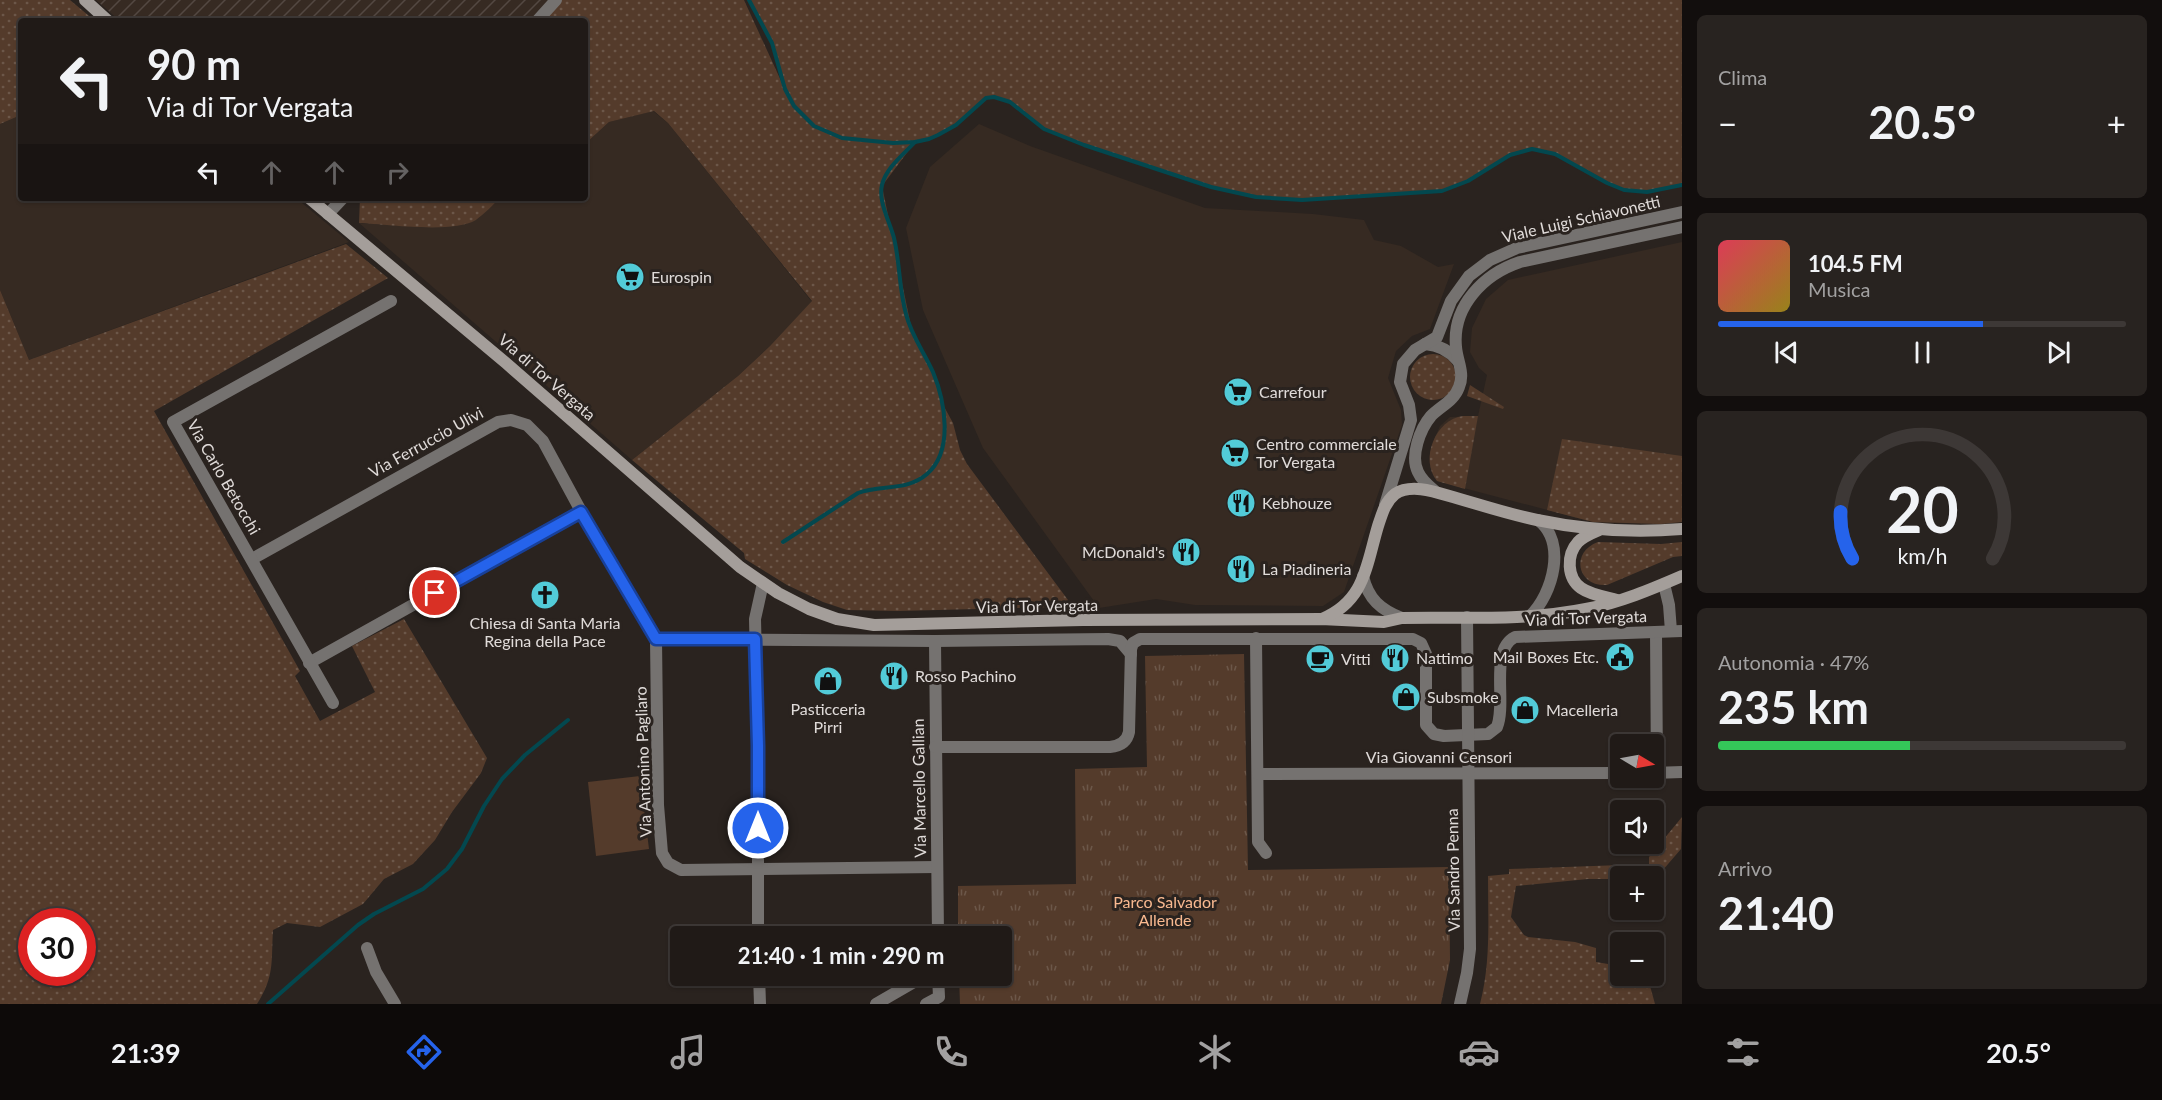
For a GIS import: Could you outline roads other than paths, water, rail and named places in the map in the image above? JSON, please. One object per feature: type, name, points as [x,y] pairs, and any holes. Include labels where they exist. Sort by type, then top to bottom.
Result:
[{"type":"main road","points":[[85,0],[105,18]]},
{"type":"main road","name":"Via di Tor Vergata","points":[[313,201],[497,356],[740,567],[802,606],[827,616],[874,625],[1083,620],[1321,619],[1384,622],[1402,618],[1530,616],[1578,611],[1617,600],[1682,576]]},
{"type":"main road","points":[[1384,509],[1391,498],[1402,490],[1417,489],[1436,492],[1538,520],[1600,530],[1682,529]]},
{"type":"main road","name":"Via di Tor Vergata","points":[[1321,619],[1337,612],[1355,595],[1384,509]]},
{"type":"main road","points":[[1600,530],[1582,539],[1573,549],[1570,560],[1571,573],[1582,588],[1617,600]]},
{"type":"street","points":[[540,18],[556,0]]},
{"type":"street","points":[[328,214],[340,201]]},
{"type":"street","name":"Viale Luigi Schiavonetti","points":[[1384,509],[1412,417],[1400,382],[1401,370],[1410,354],[1437,337],[1451,301],[1464,282],[1494,258],[1517,248],[1682,212]]},
{"type":"street","name":"Viale Luigi Schiavonetti","points":[[1436,492],[1422,480],[1418,472],[1416,450],[1429,419],[1447,405],[1458,390],[1462,376],[1456,337],[1460,319],[1480,284],[1489,276],[1520,262],[1682,227]]},
{"type":"street","name":"Via Carlo Betocchi","points":[[333,704],[173,422],[391,301]]},
{"type":"street","points":[[1425,344],[1434,344],[1448,350],[1458,361]]},
{"type":"street","name":"Via Ferruccio Ulivi","points":[[252,559],[498,422],[512,420],[527,425],[543,441],[581,512],[656,639]]},
{"type":"street","points":[[309,663],[581,512]]},
{"type":"street","name":"Via di Tor Vergata","points":[[1530,616],[1546,597],[1554,558],[1551,533],[1538,520]]},
{"type":"street","points":[[1363,576],[1368,592],[1380,607],[1402,618]]},
{"type":"street","points":[[758,926],[755,619],[763,583]]},
{"type":"street","name":"Via di Tor Vergata","points":[[1468,735],[1491,733],[1499,724],[1501,653],[1511,639],[1522,636],[1677,631],[1664,584]]},
{"type":"street","name":"Via Sandro Penna","points":[[1460,1004],[1470,949],[1467,617]]},
{"type":"street","points":[[1150,621],[1150,639]]},
{"type":"street","points":[[1655,734],[1656,632]]},
{"type":"street","points":[[1256,638],[1258,842],[1266,853]]},
{"type":"street","points":[[935,747],[1117,746],[1126,740],[1129,732],[1132,646],[1135,641],[1150,639],[1407,638],[1417,640],[1424,647],[1426,659],[1426,725],[1429,730],[1440,736],[1468,735]]},
{"type":"street","name":"Via di Tor Vergata","points":[[656,639],[1108,639],[1120,641],[1131,654]]},
{"type":"street","name":"Via Antonino Pagliaro","points":[[656,639],[658,805],[662,853],[665,860],[673,867],[681,870],[937,867]]},
{"type":"street","name":"Via Marcello Gallian","points":[[934,640],[938,926]]},
{"type":"street","name":"Via Giovanni Censori","points":[[1258,774],[1610,772]]},
{"type":"street","points":[[1664,772],[1682,772]]},
{"type":"street","points":[[367,948],[376,972],[395,1004]]},
{"type":"street","points":[[759,986],[759,1004]]},
{"type":"street","points":[[876,1004],[907,986]]},
{"type":"street","points":[[927,1004],[939,997],[938,986]]},
{"type":"waterway","points":[[749,0],[772,43],[785,89],[794,106],[814,126],[842,138],[893,143],[929,139],[956,125],[986,98],[994,97],[1010,102],[1044,129],[1084,145],[1211,187],[1256,197],[1302,200],[1442,191],[1468,181],[1510,155],[1532,149],[1555,154],[1624,190],[1647,192],[1682,185]]},
{"type":"waterway","points":[[783,542],[858,493],[902,486],[919,480],[936,464],[941,452],[945,425],[941,397],[933,372],[908,322],[894,238],[881,192],[887,173],[915,142]]},
{"type":"waterway","points":[[268,1004],[358,925],[374,914],[423,889],[447,869],[462,849],[484,806],[502,779],[525,755],[568,720]]},
{"type":"place","name":"Eurospin","points":[[630,277]]},
{"type":"place","name":"Carrefour","points":[[1238,392]]},
{"type":"place","name":"Centro commerciale Tor Vergata","points":[[1235,453]]},
{"type":"place","name":"Kebhouze","points":[[1241,503]]},
{"type":"place","name":"McDonald's","points":[[1186,552]]},
{"type":"place","name":"La Piadineria","points":[[1241,569]]},
{"type":"place","name":"Chiesa di Santa Maria Regina della Pace","points":[[545,595]]},
{"type":"place","name":"Mail Boxes Etc.","points":[[1620,657]]},
{"type":"place","name":"Nattimo","points":[[1395,658]]},
{"type":"place","name":"Vitti","points":[[1320,659]]},
{"type":"place","name":"Rosso Pachino","points":[[894,676]]},
{"type":"place","name":"Pasticceria Pirri","points":[[828,681]]},
{"type":"place","name":"Subsmoke","points":[[1406,697]]},
{"type":"place","name":"Macelleria","points":[[1525,710]]},
{"type":"park label","name":"Parco Salvador Allende","points":[[1165,911]]}]
